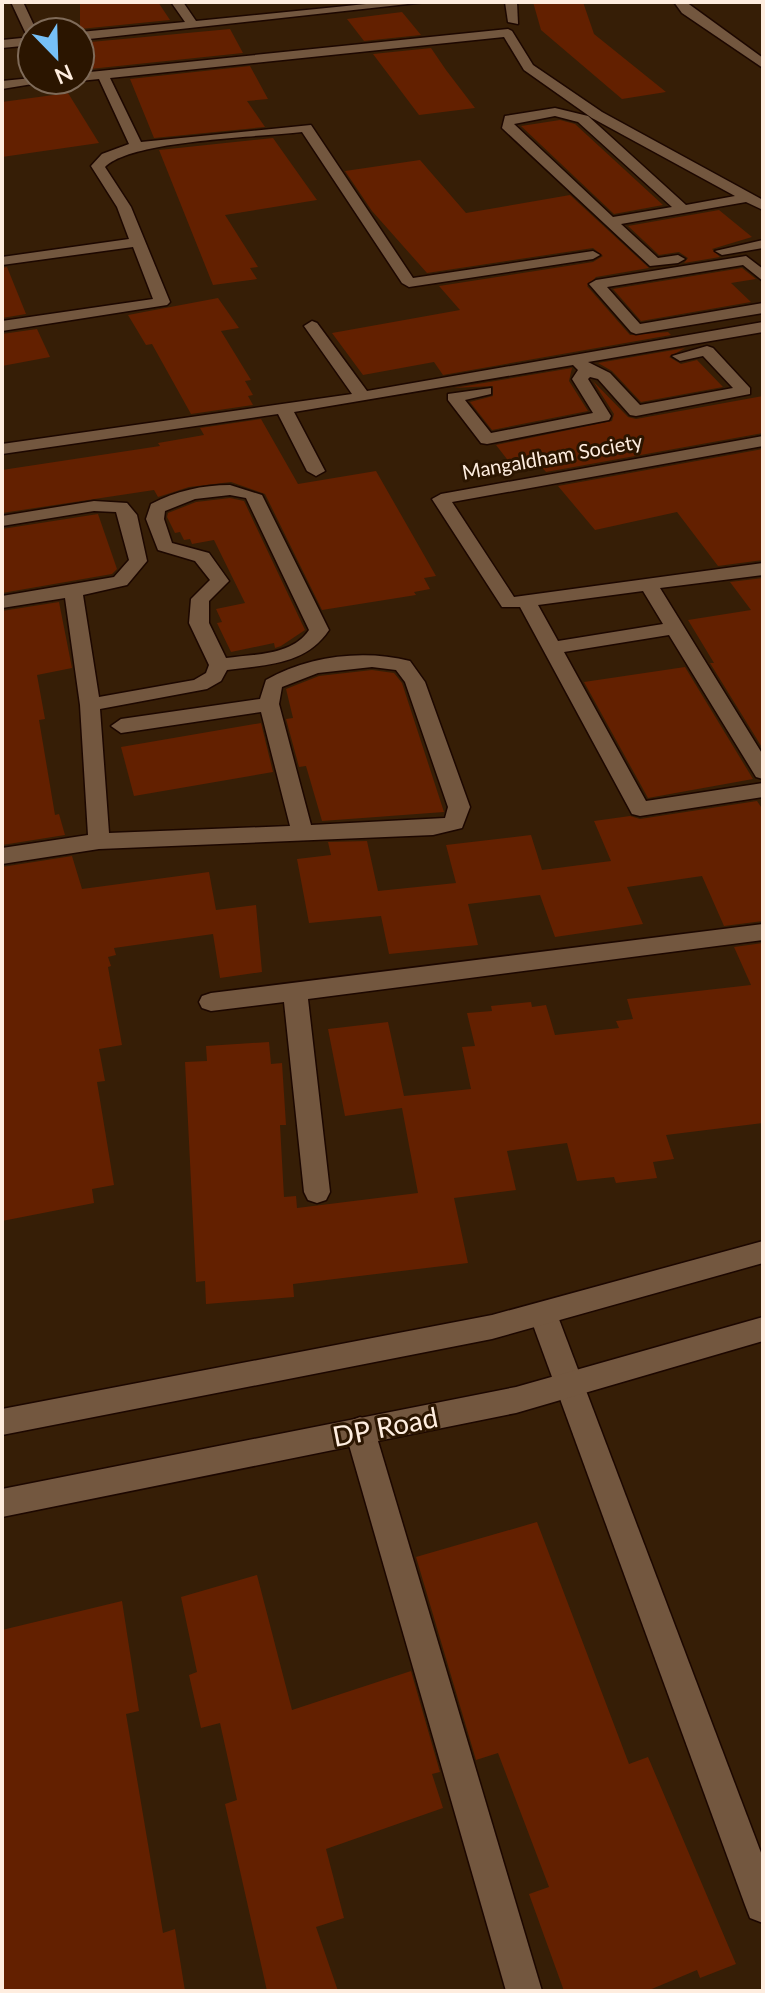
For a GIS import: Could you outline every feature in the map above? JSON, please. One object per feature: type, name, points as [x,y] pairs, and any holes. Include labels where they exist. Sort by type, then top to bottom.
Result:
[{"type":"street","points":[[177,2],[193,25]]},
{"type":"street","points":[[96,34],[420,2]]},
{"type":"street","points":[[511,2],[514,22]]},
{"type":"street","points":[[680,2],[686,11],[763,64]]},
{"type":"street","points":[[96,76],[508,33],[528,67],[597,115],[763,206]]},
{"type":"street","points":[[103,75],[136,146]]},
{"type":"street","points":[[684,210],[583,119],[555,112],[510,119],[507,125],[655,263],[763,244]]},
{"type":"street","points":[[2,326],[162,302],[124,207],[98,166],[107,157],[136,146],[306,128],[409,283],[593,255]]},
{"type":"street","points":[[610,222],[748,198]]},
{"type":"street","points":[[2,261],[136,242]]},
{"type":"street","points":[[763,277],[746,260],[596,284],[636,329],[763,308]]},
{"type":"street","points":[[312,326],[363,397]]},
{"type":"street","points":[[586,369],[580,379],[603,416],[487,439],[454,397],[586,369],[664,343],[763,327]]},
{"type":"street","points":[[648,328],[664,343]]},
{"type":"street","points":[[2,449],[707,351],[744,391],[636,411],[604,376],[586,369]]},
{"type":"street","points":[[284,409],[316,471]]},
{"type":"street","name":"Mangaldham Society","points":[[526,601],[509,603],[441,499],[763,441]]},
{"type":"street","points":[[90,705],[200,685],[214,677],[219,665],[199,623],[200,599],[220,581],[202,557],[164,546],[155,519],[157,508],[172,499],[241,490],[253,495],[319,630],[315,640],[299,651],[219,665]]},
{"type":"street","points":[[2,521],[94,506],[121,507],[128,515],[138,561],[120,581],[2,602]]},
{"type":"street","points":[[763,569],[526,601],[640,809],[763,790]]},
{"type":"street","points":[[648,584],[763,772]]},
{"type":"street","points":[[73,591],[90,705],[99,841]]},
{"type":"street","points":[[550,648],[675,628]]},
{"type":"street","points":[[2,856],[99,841],[303,835],[433,828],[454,823],[459,807],[415,682],[403,665],[360,661],[287,674],[273,684],[269,704],[303,835]]},
{"type":"street","points":[[121,726],[269,704]]},
{"type":"street","points":[[211,1002],[763,932]]},
{"type":"street","points":[[295,991],[317,1192]]},
{"type":"street","points":[[2,1422],[492,1327],[639,1289],[763,1252]]},
{"type":"street","points":[[543,1314],[763,1905]]},
{"type":"street","name":"DP Road","points":[[2,1503],[516,1400],[763,1329]]},
{"type":"street","points":[[360,1431],[524,1991]]},
{"type":"building","points":[[80,2],[158,2],[170,20],[96,27],[96,16],[80,16]]},
{"type":"building","points":[[533,2],[583,2],[594,34],[666,92],[622,99],[541,30]]},
{"type":"building","points":[[402,12],[421,35],[364,41],[347,19]]},
{"type":"building","points":[[230,29],[243,53],[96,68],[96,42]]},
{"type":"building","points":[[431,48],[475,108],[419,115],[373,54]]},
{"type":"building","points":[[250,66],[268,99],[247,101],[265,127],[154,138],[130,79]]},
{"type":"building","points":[[70,96],[99,143],[2,157],[2,102]]},
{"type":"building","points":[[560,120],[575,124],[663,205],[614,214],[521,126]]},
{"type":"building","points":[[273,138],[317,200],[225,215],[258,267],[250,268],[257,279],[213,285],[159,150]]},
{"type":"building","points":[[420,160],[466,213],[570,195],[649,268],[596,277],[587,286],[630,335],[668,332],[671,335],[443,375],[434,362],[363,375],[332,333],[460,310],[439,286],[593,262],[603,256],[593,248],[427,273],[372,211],[345,171]]},
{"type":"building","points":[[719,210],[752,237],[712,249],[720,257],[684,263],[688,258],[679,252],[659,255],[628,226]]},
{"type":"building","points":[[7,267],[26,314],[2,318],[2,268]]},
{"type":"building","points":[[742,268],[756,279],[731,283],[751,302],[641,321],[613,289]]},
{"type":"building","points":[[218,298],[239,328],[221,331],[251,380],[245,381],[253,395],[248,396],[253,405],[191,414],[152,344],[146,345],[128,315]]},
{"type":"building","points":[[37,329],[50,357],[2,366],[2,334]]},
{"type":"building","points":[[685,348],[669,357],[681,364],[697,360],[723,387],[641,402],[612,371],[598,363]]},
{"type":"building","points":[[572,368],[569,381],[588,411],[492,430],[470,402],[493,396],[493,386],[454,388]]},
{"type":"building","points":[[593,381],[628,417],[636,419],[763,396],[763,433],[546,472],[540,465],[513,467],[496,445],[612,421],[614,414]]},
{"type":"building","points":[[261,419],[298,484],[376,471],[436,576],[424,578],[430,589],[414,592],[416,595],[322,610],[265,494],[231,482],[189,487],[158,497],[154,490],[2,513],[2,470],[160,446],[158,443],[204,435],[200,428]]},
{"type":"building","points":[[763,449],[763,560],[718,566],[677,512],[595,530],[558,486]]},
{"type":"building","points":[[230,498],[244,501],[305,630],[275,648],[274,643],[231,652],[217,623],[222,622],[216,609],[245,603],[214,540],[192,544],[190,539],[184,540],[180,532],[175,533],[167,517],[168,513],[196,502]]},
{"type":"building","points":[[98,514],[117,569],[112,574],[2,593],[2,529]]},
{"type":"building","points":[[763,578],[763,749],[710,663],[714,663],[688,620],[751,610],[730,582]]},
{"type":"building","points":[[59,602],[72,668],[37,675],[45,719],[39,720],[55,815],[59,814],[65,835],[2,845],[2,611]]},
{"type":"building","points":[[685,667],[753,779],[648,798],[584,682]]},
{"type":"building","points":[[372,670],[394,673],[402,683],[444,812],[322,821],[306,766],[299,767],[286,719],[293,718],[286,689],[319,676]]},
{"type":"building","points":[[261,723],[273,772],[134,796],[121,747]]},
{"type":"building","points":[[757,801],[763,810],[763,921],[724,926],[702,876],[627,887],[643,924],[555,937],[540,895],[468,904],[478,945],[389,954],[381,916],[309,923],[297,859],[331,855],[328,842],[367,841],[378,891],[456,883],[446,845],[531,835],[542,870],[611,861],[594,821],[630,816],[640,819]]},
{"type":"building","points":[[72,856],[82,889],[209,872],[216,910],[256,905],[262,972],[220,978],[213,934],[114,948],[116,955],[108,957],[111,966],[108,967],[122,1045],[99,1049],[105,1081],[97,1082],[114,1185],[92,1189],[94,1203],[2,1221],[2,867]]},
{"type":"building","points":[[763,943],[763,1123],[666,1135],[674,1159],[653,1162],[657,1178],[616,1183],[614,1177],[577,1181],[567,1143],[507,1151],[516,1190],[454,1198],[468,1263],[293,1284],[294,1297],[206,1304],[205,1281],[196,1282],[185,1062],[207,1061],[206,1046],[269,1042],[271,1064],[282,1063],[286,1125],[280,1125],[284,1197],[296,1196],[297,1208],[418,1193],[402,1108],[345,1116],[328,1029],[388,1022],[404,1096],[471,1089],[462,1047],[475,1046],[467,1013],[492,1011],[491,1006],[531,1002],[532,1007],[546,1005],[555,1035],[619,1028],[616,1021],[633,1019],[627,999],[751,985],[734,947]]},
{"type":"building","points":[[537,1522],[629,1764],[648,1757],[736,1964],[700,1978],[697,1970],[647,1991],[564,1991],[529,1894],[549,1887],[498,1753],[476,1760],[416,1557]]},
{"type":"building","points":[[257,1575],[292,1710],[411,1671],[440,1772],[432,1774],[443,1808],[326,1849],[344,1918],[316,1927],[338,1991],[267,1991],[225,1804],[237,1800],[220,1723],[201,1728],[189,1675],[197,1672],[181,1597]]},
{"type":"building","points":[[122,1601],[139,1711],[126,1714],[163,1933],[175,1929],[185,1991],[2,1991],[2,1630]]}]
